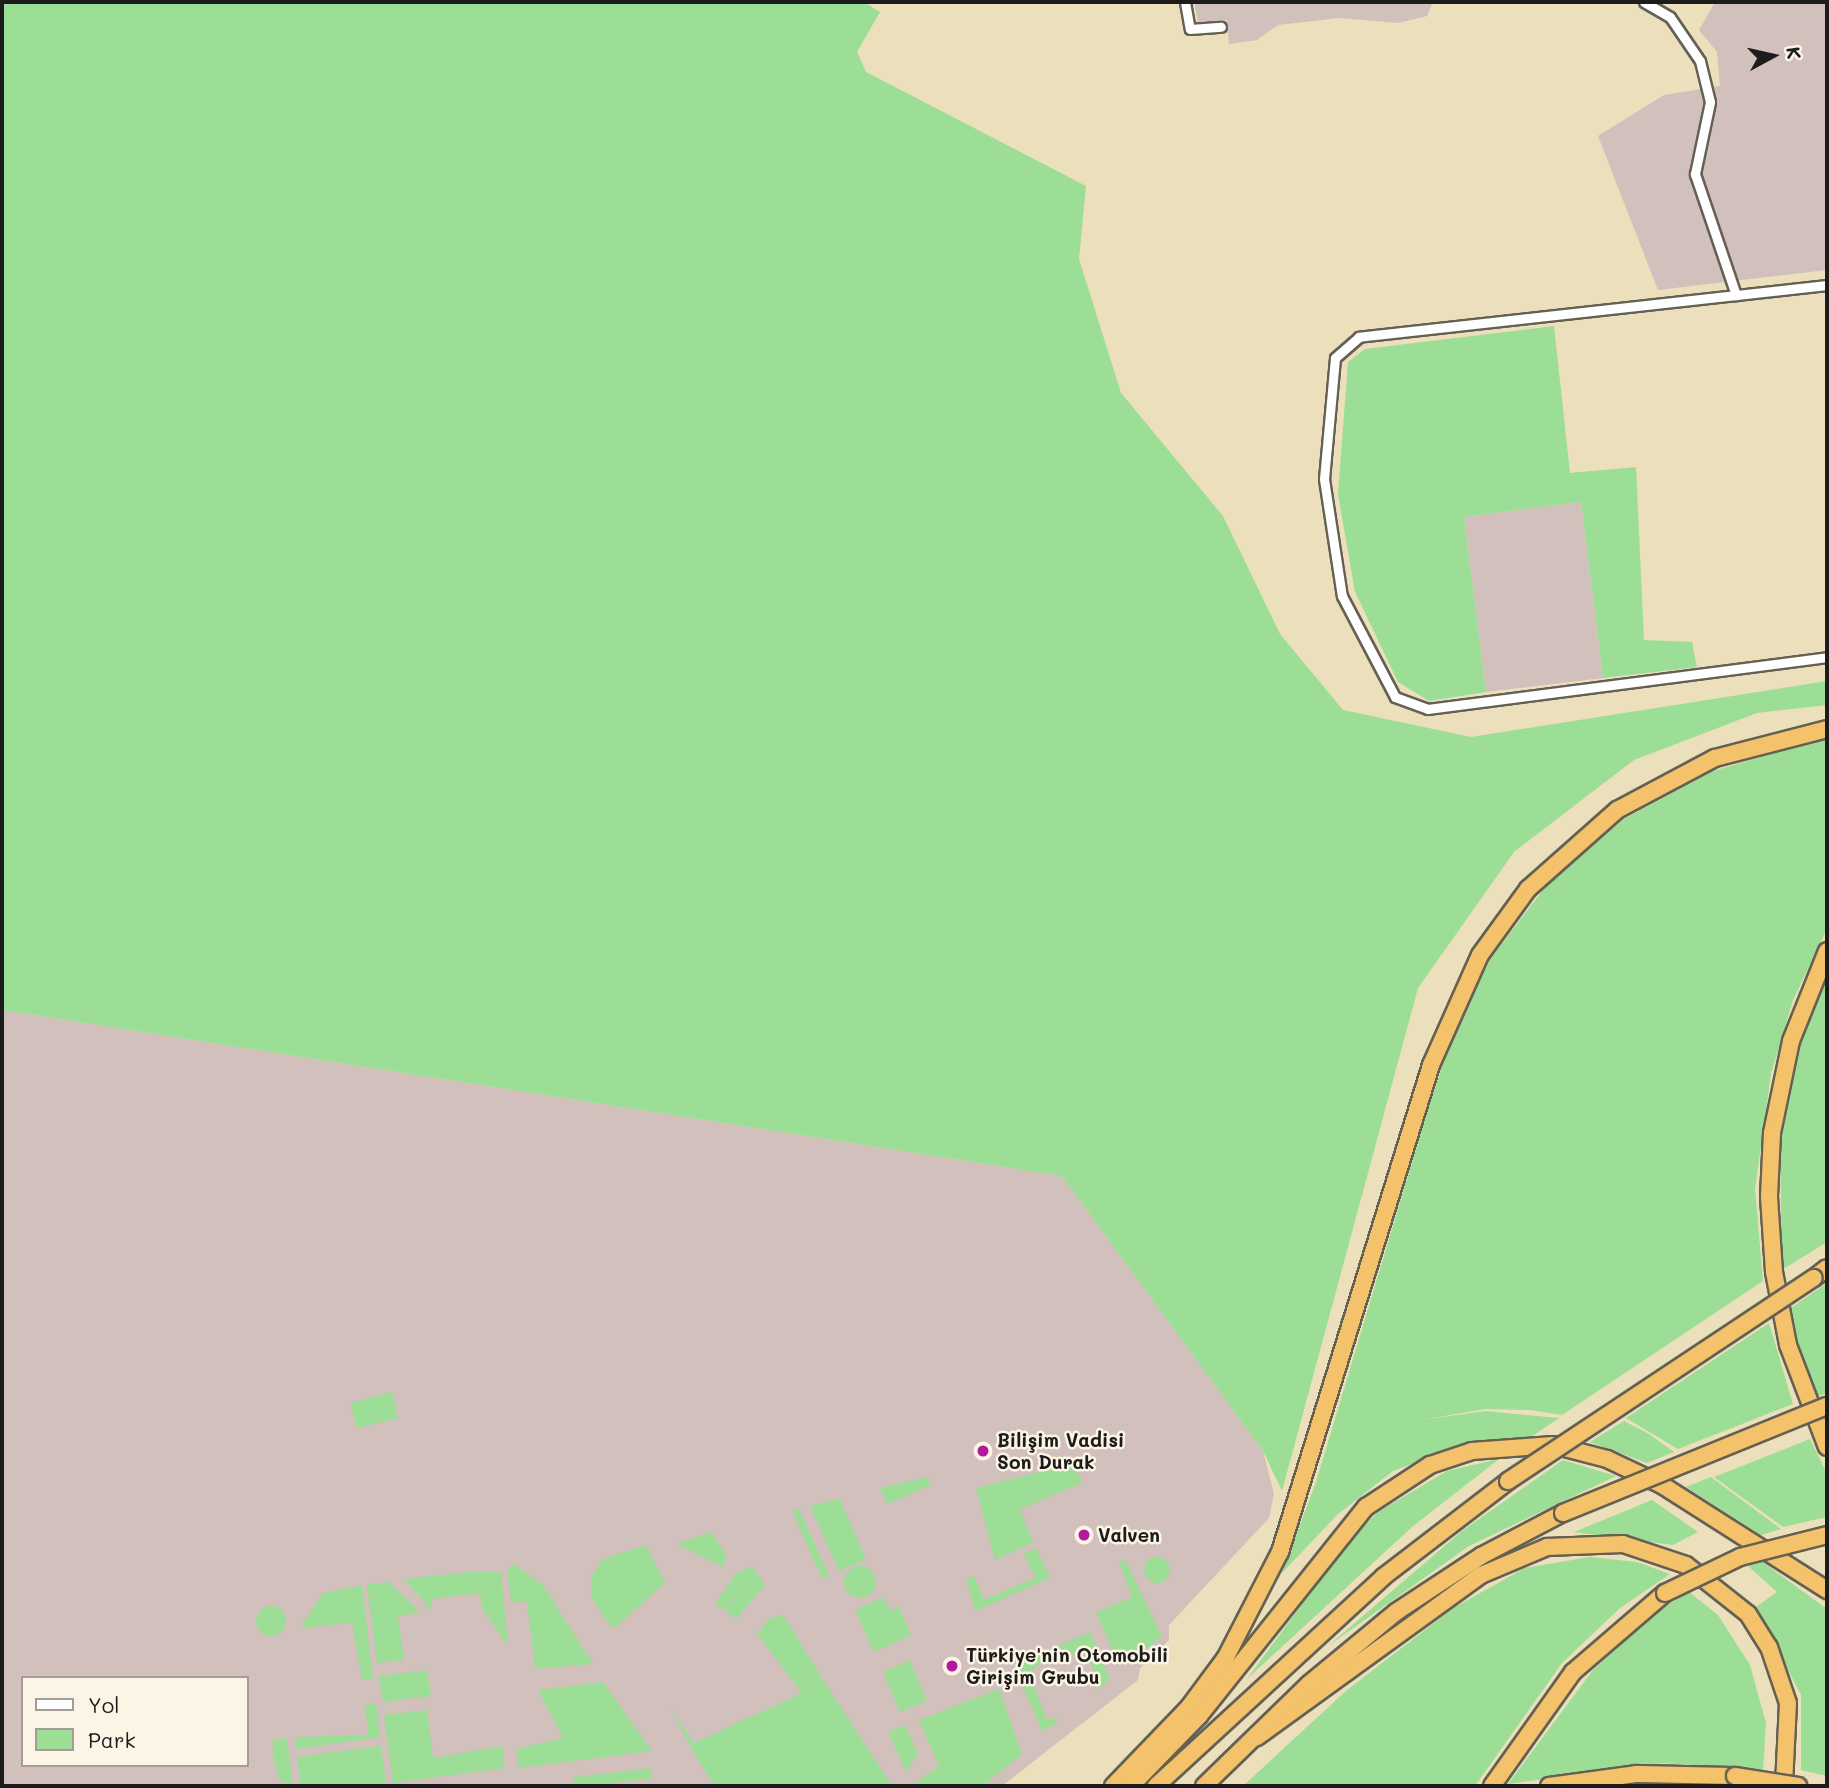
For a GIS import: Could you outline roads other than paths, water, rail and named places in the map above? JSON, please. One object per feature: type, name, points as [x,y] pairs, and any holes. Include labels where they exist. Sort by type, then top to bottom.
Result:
[{"type":"highway","points":[[1113,1786],[1189,1707],[1226,1657],[1269,1578],[1308,1470],[1431,1065],[1480,955],[1528,889],[1576,841],[1636,797],[1715,758],[1827,729]]},
{"type":"highway","points":[[1827,951],[1791,1041],[1769,1170],[1780,1311],[1827,1447]]},
{"type":"highway","points":[[1156,1786],[1383,1577],[1508,1481],[1820,1273]]},
{"type":"highway","points":[[1204,1786],[1396,1612],[1481,1556],[1563,1513],[1827,1406]]},
{"type":"highway","points":[[1131,1786],[1199,1716],[1366,1507],[1410,1476],[1472,1451],[1553,1445],[1607,1459],[1662,1485],[1827,1590]]},
{"type":"highway","points":[[1492,1786],[1573,1672],[1665,1593],[1740,1557],[1827,1535]]},
{"type":"highway","points":[[1257,1737],[1481,1575],[1547,1548],[1623,1544],[1686,1565],[1748,1615],[1769,1647],[1788,1703],[1784,1786]]},
{"type":"highway","points":[[1549,1786],[1637,1774],[1735,1776],[1798,1786]]},
{"type":"street","points":[[1185,2],[1191,29],[1221,27]]},
{"type":"street","points":[[1644,2],[1670,17],[1700,61],[1710,102],[1695,174],[1736,295]]},
{"type":"street","points":[[1827,285],[1359,337],[1342,345],[1335,358],[1324,479],[1342,596],[1395,697],[1428,709],[1827,657]]},
{"type":"place","name":"Bilişim Vadisi Son Durak","points":[[983,1451]]},
{"type":"place","name":"Valven","points":[[1084,1535]]},
{"type":"place","name":"Türkiye'nin Otomobili Girişim Grubu","points":[[952,1666]]}]
